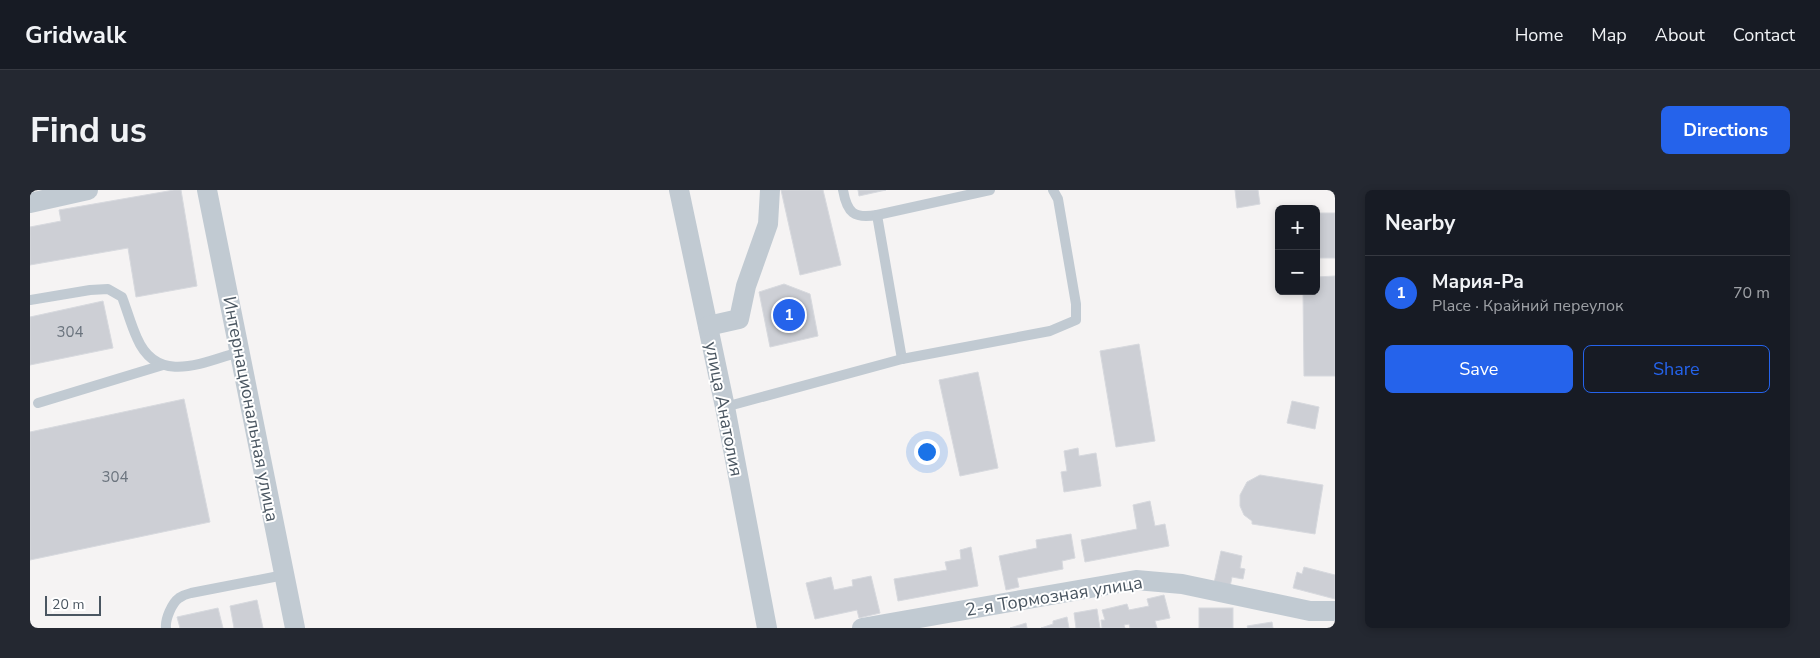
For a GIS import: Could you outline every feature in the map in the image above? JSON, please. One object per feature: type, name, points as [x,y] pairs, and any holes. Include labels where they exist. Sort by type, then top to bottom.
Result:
[{"type":"street","points":[[30,203],[88,190]]},
{"type":"street","name":"Интернациональная улица","points":[[207,190],[295,628]]},
{"type":"street","name":"улица Анатолия","points":[[679,190],[725,407],[767,628]]},
{"type":"street","points":[[708,326],[738,318],[746,286],[768,224],[770,190]]},
{"type":"street","name":"2-я Тормозная улица","points":[[862,628],[1136,580],[1182,584],[1308,620],[1335,611]]},
{"type":"lane","points":[[843,190],[846,206],[855,215],[864,217],[990,190]]},
{"type":"lane","points":[[725,407],[902,359],[1050,330],[1076,320],[1076,304],[1060,208],[1053,190]]},
{"type":"lane","points":[[877,215],[902,359]]},
{"type":"lane","points":[[30,300],[90,290],[108,289],[122,297],[137,339],[150,358],[163,365],[179,368],[239,352]]},
{"type":"lane","points":[[38,403],[163,365]]},
{"type":"lane","points":[[166,628],[171,609],[178,598],[184,595],[284,576]]},
{"type":"building","points":[[181,190],[197,286],[136,297],[128,248],[30,265],[30,227],[61,221],[59,210]]},
{"type":"building","points":[[781,190],[823,190],[841,265],[800,275]]},
{"type":"building","points":[[858,190],[886,190],[859,196]]},
{"type":"building","points":[[1235,190],[1258,190],[1260,204],[1237,208]]},
{"type":"building","points":[[1320,213],[1335,213],[1335,258],[1320,258]]},
{"type":"building","points":[[1335,276],[1335,376],[1304,376],[1303,295],[1320,295],[1320,277]]},
{"type":"building","points":[[784,284],[810,294],[818,336],[770,347],[759,292]]},
{"type":"building","points":[[103,301],[113,348],[30,365],[30,317]]},
{"type":"building","points":[[1139,344],[1155,441],[1116,447],[1100,351]]},
{"type":"building","points":[[978,372],[998,468],[960,476],[939,380]]},
{"type":"building","points":[[184,399],[210,522],[30,560],[30,432]]},
{"type":"building","points":[[1292,401],[1319,407],[1315,429],[1287,423]]},
{"type":"building","points":[[1078,448],[1079,456],[1096,453],[1101,486],[1064,492],[1061,472],[1067,471],[1064,451]]},
{"type":"building","points":[[1260,475],[1323,485],[1315,534],[1252,524],[1252,521],[1244,515],[1240,506],[1240,495],[1247,482]]},
{"type":"building","points":[[1150,501],[1155,526],[1165,524],[1169,546],[1085,562],[1081,540],[1137,529],[1133,505]]},
{"type":"building","points":[[1071,534],[1075,558],[1062,561],[1063,569],[1017,578],[1019,587],[1006,590],[999,556],[1037,548],[1036,540]]},
{"type":"building","points":[[971,547],[978,586],[898,601],[894,579],[947,570],[945,562],[961,559],[960,550]]},
{"type":"building","points":[[1221,551],[1242,556],[1240,568],[1245,569],[1243,579],[1232,577],[1230,587],[1214,583]]},
{"type":"building","points":[[1304,567],[1335,575],[1335,599],[1293,588],[1297,572],[1302,574]]},
{"type":"building","points":[[871,576],[880,613],[859,618],[857,610],[815,619],[806,583],[831,577],[834,590],[853,586],[852,580]]},
{"type":"building","points":[[1164,595],[1170,618],[1155,621],[1157,628],[1130,628],[1129,624],[1124,625],[1125,628],[1102,628],[1101,620],[1105,620],[1102,610],[1127,604],[1129,610],[1149,606],[1147,599]]},
{"type":"building","points":[[257,600],[263,628],[234,628],[230,606]]},
{"type":"building","points":[[218,608],[223,628],[180,628],[177,617]]},
{"type":"building","points":[[1199,608],[1233,608],[1233,628],[1199,628]]},
{"type":"building","points":[[1097,609],[1100,628],[1076,628],[1074,613]]},
{"type":"building","points":[[1067,617],[1069,628],[1041,628],[1053,624],[1053,621]]},
{"type":"building","points":[[1272,622],[1273,628],[1248,628],[1247,626]]},
{"type":"building","points":[[1026,623],[1027,628],[1010,628]]},
{"type":"place","name":"Мария-Ра","points":[[789,315]]}]
